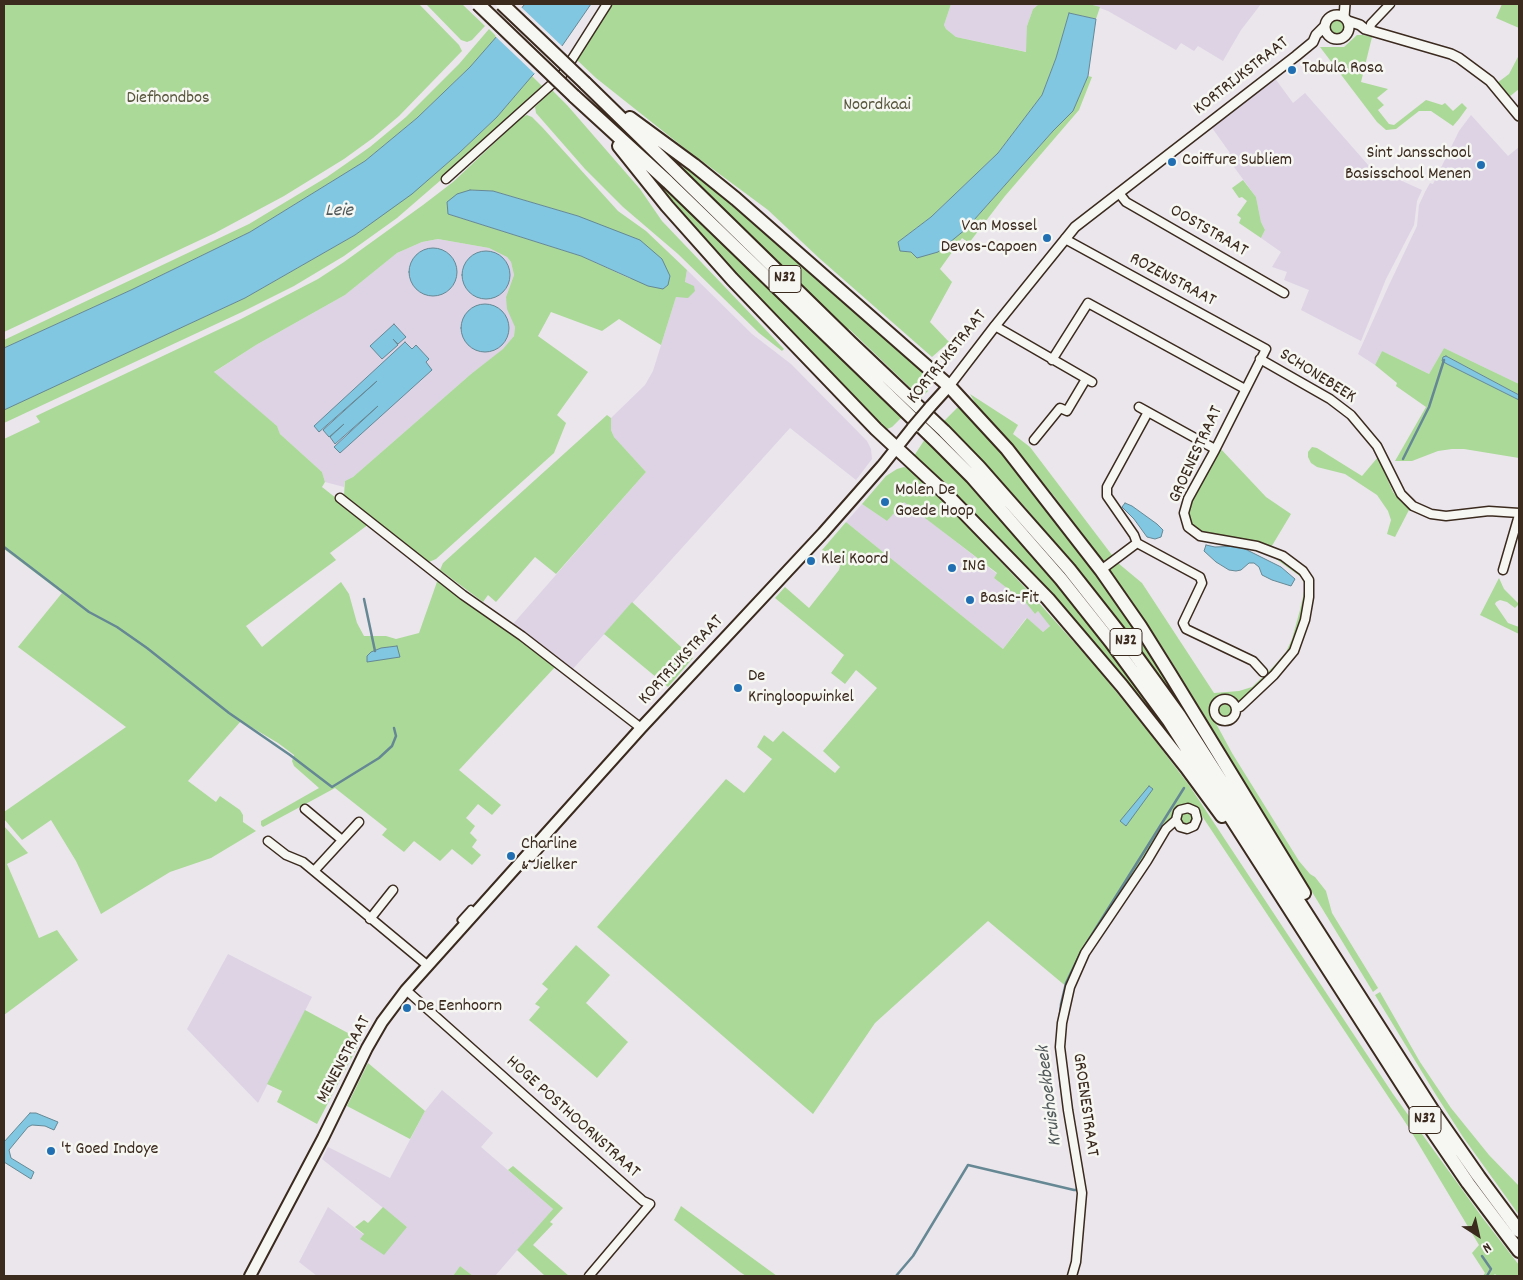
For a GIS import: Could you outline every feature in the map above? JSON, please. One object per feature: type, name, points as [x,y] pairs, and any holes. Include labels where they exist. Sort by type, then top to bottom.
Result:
[{"type":"highway","name":"N32","points":[[478,4],[574,96],[668,182],[897,402],[972,477],[1021,532],[1111,642],[1169,721],[1423,1117],[1468,1183],[1519,1251]]},
{"type":"highway","name":"N32","points":[[502,4],[944,431],[979,467],[1068,569],[1121,635],[1179,715],[1433,1111],[1479,1178],[1519,1231]]},
{"type":"highway","points":[[588,86],[694,165],[736,199],[950,386],[1007,449],[1101,570],[1170,674],[1348,967],[1349,981]]},
{"type":"highway","points":[[600,120],[667,206],[707,252],[876,429],[947,494],[995,543],[1084,640],[1186,767],[1246,850],[1265,870]]},
{"type":"main road","name":"KORTRIJKSTRAAT","points":[[504,883],[641,728],[823,533],[950,386]]},
{"type":"main road","name":"MENENSTRAAT","points":[[250,1276],[382,1022],[427,965],[504,883]]},
{"type":"street","points":[[446,179],[562,74],[607,4]]},
{"type":"street","points":[[1344,4],[1343,17],[1349,26],[1348,32],[1342,38],[1329,37],[1324,27],[1328,18],[1343,17],[1367,29],[1451,54],[1467,63],[1490,81],[1519,116]]},
{"type":"street","points":[[1348,32],[1367,29],[1390,4]]},
{"type":"street","name":"KORTRIJKSTRAAT","points":[[1312,42],[1324,27]]},
{"type":"street","name":"KORTRIJKSTRAAT","points":[[950,386],[995,326],[1075,227],[1312,42],[1329,37]]},
{"type":"street","name":"OOSTSTRAAT","points":[[1118,193],[1126,202],[1284,293]]},
{"type":"street","name":"ROZENSTRAAT","points":[[1065,239],[1266,348]]},
{"type":"street","points":[[1052,360],[1088,303],[1245,388]]},
{"type":"street","points":[[995,326],[1089,380],[1066,411],[1060,408],[1034,440]]},
{"type":"street","name":"GROENESTRAAT","points":[[1236,708],[1240,707],[1274,675],[1294,651],[1305,620],[1310,585],[1307,575],[1283,556],[1256,546],[1200,536],[1188,527],[1184,514],[1188,499],[1266,348]]},
{"type":"street","name":"SCHONEBEEK","points":[[1260,360],[1330,399],[1351,415],[1377,446],[1401,494],[1413,506],[1431,514],[1446,516],[1489,511],[1519,514],[1503,570]]},
{"type":"street","points":[[1139,408],[1215,449]]},
{"type":"street","points":[[1148,412],[1107,487],[1106,492],[1109,501],[1134,535],[1137,543],[1200,577],[1202,583],[1183,623],[1186,629],[1253,661],[1263,672]]},
{"type":"street","name":"KORTRIJKSTRAAT","points":[[340,498],[463,595],[522,636],[641,728]]},
{"type":"street","points":[[1101,570],[1137,543]]},
{"type":"street","points":[[305,809],[342,840]]},
{"type":"street","name":"GROENESTRAAT","points":[[1072,1276],[1076,1262],[1082,1194],[1060,1047],[1062,1023],[1070,987],[1085,953],[1147,861],[1166,829],[1176,820]]},
{"type":"street","points":[[314,871],[359,822]]},
{"type":"street","points":[[268,841],[286,855],[303,862],[427,965]]},
{"type":"street","points":[[370,919],[393,890]]},
{"type":"street","name":"HOGE POSTHOORNSTRAAT","points":[[406,990],[643,1201],[650,1204],[589,1276]]},
{"type":"shaded area","points":[[951,4],[1039,4],[1033,9],[1027,26],[1027,52],[956,37],[944,25]]},
{"type":"shaded area","points":[[1089,4],[1261,4],[1241,30],[1223,61],[1198,46],[1194,51],[1181,43],[1176,50],[1108,11]]},
{"type":"shaded area","points":[[1274,77],[1293,103],[1305,93],[1369,166],[1422,190],[1417,201],[1414,225],[1386,279],[1361,341],[1301,310],[1309,290],[1284,280],[1287,272],[1272,267],[1281,252],[1261,238],[1265,230],[1261,222],[1256,197],[1226,156],[1230,153],[1210,125]]},
{"type":"shaded area","points":[[1471,115],[1508,156],[1519,147],[1519,384],[1444,348],[1429,374],[1382,351],[1375,365],[1358,354],[1417,226],[1419,205],[1425,192],[1430,183],[1433,184],[1459,131]]},
{"type":"shaded area","points":[[438,239],[489,248],[507,257],[511,262],[514,275],[506,297],[515,327],[514,336],[504,349],[471,374],[353,477],[345,481],[344,487],[325,482],[322,472],[280,434],[277,426],[213,373],[256,345],[345,295],[397,253],[422,242]]},
{"type":"shaded area","points":[[687,270],[752,334],[791,364],[867,441],[871,449],[872,459],[856,480],[790,428],[571,671],[513,624],[646,472],[614,437],[611,430],[611,418],[645,385],[653,371],[676,297],[685,283]]},
{"type":"shaded area","points":[[904,501],[997,574],[994,578],[1026,603],[1035,614],[1038,611],[1051,625],[1043,632],[1026,618],[1003,649],[846,522],[862,504],[887,521]]},
{"type":"shaded area","points":[[228,954],[312,997],[258,1103],[187,1029]]},
{"type":"shaded area","points":[[442,1090],[493,1133],[481,1147],[553,1209],[495,1276],[473,1276],[460,1266],[453,1276],[317,1276],[299,1262],[328,1207],[364,1235],[360,1239],[407,1227],[322,1159],[328,1147],[390,1178],[425,1111]]},
{"type":"green space","name":"Diefhondbos","points":[[4,4],[419,4],[459,45],[462,51],[399,116],[373,138],[344,159],[284,196],[215,233],[4,332]]},
{"type":"green space","points":[[426,4],[462,4],[485,26],[472,40],[467,42],[461,40]]},
{"type":"green space","name":"Noordkaai","points":[[613,4],[951,4],[944,25],[956,37],[1026,52],[1027,26],[1033,9],[1039,4],[1089,4],[1100,7],[1096,19],[1069,13],[1056,58],[1042,95],[998,153],[931,217],[898,242],[906,251],[911,252],[966,229],[1073,111],[1088,76],[1092,77],[1079,110],[1005,196],[969,243],[962,238],[940,269],[952,282],[930,322],[949,342],[932,357],[819,258],[768,210],[683,147],[596,78],[577,60]]},
{"type":"green space","points":[[1502,4],[1519,4],[1519,28],[1496,18]]},
{"type":"green space","points":[[1337,19],[1345,27],[1337,35],[1329,27]]},
{"type":"green space","points":[[489,29],[497,37],[470,67],[417,118],[365,161],[250,232],[131,290],[4,348],[4,340],[249,224],[327,177],[370,147],[406,117],[459,64]]},
{"type":"green space","points":[[1357,35],[1372,37],[1361,82],[1388,89],[1377,98],[1384,105],[1378,110],[1389,124],[1394,125],[1426,100],[1442,105],[1445,103],[1453,111],[1462,103],[1467,108],[1453,126],[1431,111],[1419,111],[1396,129],[1386,130],[1377,122],[1320,47],[1344,47]]},
{"type":"green space","points":[[1519,55],[1519,89],[1509,97],[1497,83],[1509,74]]},
{"type":"green space","points":[[532,76],[543,87],[397,218],[344,256],[294,286],[242,312],[4,423],[4,410],[13,405],[245,298],[355,235],[431,177],[459,153],[497,117]]},
{"type":"green space","points":[[552,90],[640,189],[662,221],[784,349],[782,351],[759,333],[678,254],[623,207],[585,169],[536,113],[535,107]]},
{"type":"green space","points":[[527,115],[532,117],[618,211],[646,231],[687,270],[685,282],[694,286],[695,291],[688,298],[676,297],[661,345],[619,319],[602,331],[551,312],[538,336],[588,372],[557,415],[566,423],[554,453],[436,559],[429,562],[344,495],[345,481],[353,477],[471,374],[503,349],[514,336],[515,327],[507,309],[506,297],[514,275],[511,262],[507,257],[489,248],[438,239],[422,242],[397,253],[345,295],[256,345],[214,372],[277,426],[280,434],[322,472],[325,482],[322,487],[369,524],[330,553],[336,560],[246,626],[262,647],[341,582],[349,594],[357,623],[364,636],[386,636],[396,639],[419,633],[438,579],[556,666],[459,770],[501,805],[492,815],[478,804],[466,818],[475,826],[470,833],[477,840],[472,847],[481,855],[472,865],[452,849],[440,861],[414,841],[404,852],[382,835],[387,829],[335,788],[263,827],[261,821],[319,788],[294,766],[292,761],[294,755],[241,721],[188,781],[216,802],[220,796],[240,810],[243,815],[243,822],[256,831],[211,858],[170,872],[101,914],[76,861],[51,820],[22,840],[4,819],[4,812],[126,727],[18,647],[62,593],[4,549],[4,439],[40,422],[36,416],[241,319],[318,279],[453,182],[522,117]],"holes":[[[470,190],[493,191],[578,216],[631,279],[581,256],[448,214]]]},
{"type":"green space","points":[[676,167],[689,169],[728,199],[929,376],[928,391],[921,398]]},
{"type":"green space","points":[[1243,180],[1256,197],[1261,222],[1265,230],[1261,238],[1239,223],[1241,218],[1237,215],[1247,201],[1242,197],[1239,198],[1232,188]]},
{"type":"green space","points":[[659,182],[902,417],[892,427],[885,430],[746,287],[665,195]]},
{"type":"green space","points":[[1444,348],[1519,384],[1519,395],[1446,356],[1447,364],[1519,400],[1519,458],[1464,449],[1452,449],[1438,451],[1412,461],[1395,461],[1426,407],[1396,386],[1397,383],[1375,365],[1382,351],[1429,374]]},
{"type":"green space","points":[[970,394],[1018,425],[1013,434],[1030,447],[1118,563],[1142,583],[1214,693],[1239,691],[1252,687],[1286,652],[1292,639],[1300,610],[1304,583],[1301,577],[1276,559],[1278,556],[1303,575],[1309,586],[1301,632],[1285,661],[1240,702],[1225,696],[1218,699],[1211,707],[1212,716],[1232,753],[1299,861],[1326,891],[1332,913],[1378,988],[1373,992],[1167,654],[1128,595],[1054,496],[977,406]]},
{"type":"green space","points":[[959,406],[1012,463],[1133,622],[1213,755],[1157,673],[1097,595],[1025,507],[944,421]]},
{"type":"green space","points":[[607,415],[611,418],[611,430],[614,437],[646,472],[556,574],[535,557],[496,602],[488,595],[483,602],[440,570],[443,563]]},
{"type":"green space","points":[[925,439],[1016,535],[1065,593],[1116,657],[1193,768],[914,456]]},
{"type":"green space","points":[[1219,447],[1266,497],[1291,514],[1270,549],[1237,538],[1202,533],[1191,525],[1187,516],[1188,507]]},
{"type":"green space","points":[[1312,447],[1317,448],[1362,476],[1378,457],[1393,492],[1401,502],[1410,508],[1395,537],[1387,534],[1391,520],[1388,511],[1377,495],[1345,474],[1317,467],[1311,463],[1308,452]]},
{"type":"green space","points":[[904,467],[909,469],[958,516],[1030,593],[1097,668],[1189,785],[1393,1094],[1519,1265],[1519,1276],[1497,1276],[1495,1274],[1493,1276],[1483,1276],[1485,1273],[1472,1253],[1479,1245],[1409,1128],[1198,810],[1188,805],[1181,806],[1168,822],[1068,988],[988,921],[875,1023],[813,1114],[597,927],[726,779],[744,793],[772,759],[757,747],[764,735],[773,742],[783,731],[835,773],[840,767],[823,751],[877,688],[856,670],[845,684],[831,673],[844,655],[775,598],[785,587],[809,608],[839,570],[840,566],[822,550],[846,522],[1003,649],[1027,618],[1043,632],[1050,626],[1038,611],[1035,614],[1026,603],[994,578],[997,573],[904,502],[887,521],[862,504],[886,476]]},
{"type":"green space","points":[[1499,578],[1504,589],[1519,604],[1515,608],[1507,602],[1500,600],[1495,604],[1508,623],[1519,627],[1519,634],[1480,615]]},
{"type":"green space","points":[[632,602],[693,658],[668,687],[604,634]]},
{"type":"green space","points":[[1224,703],[1230,705],[1232,711],[1230,717],[1224,719],[1218,717],[1216,711],[1218,705]]},
{"type":"green space","points":[[1184,809],[1195,815],[1190,826],[1180,824],[1179,814]]},
{"type":"green space","points":[[4,826],[28,853],[7,864],[39,938],[57,930],[78,960],[4,1015]]},
{"type":"green space","points":[[576,945],[610,975],[586,1003],[628,1042],[597,1078],[529,1020],[540,1007],[535,1004],[548,989],[542,984]]},
{"type":"green space","points":[[1380,992],[1420,1062],[1451,1108],[1489,1155],[1519,1186],[1519,1215],[1463,1137],[1436,1095],[1375,995]]},
{"type":"green space","points":[[305,1010],[361,1040],[317,1124],[277,1102],[282,1091],[267,1084]]},
{"type":"green space","points":[[368,1063],[425,1111],[410,1139],[347,1106]]},
{"type":"green space","points":[[513,1166],[563,1208],[550,1222],[553,1224],[533,1245],[569,1276],[543,1276],[517,1250],[553,1209],[508,1170]]},
{"type":"green space","points":[[681,1206],[777,1276],[746,1276],[740,1272],[674,1220]]},
{"type":"green space","points":[[383,1207],[407,1227],[384,1255],[360,1239],[364,1234],[355,1227],[364,1220],[368,1223]]},
{"type":"green space","points":[[460,1266],[473,1276],[453,1276]]},
{"type":"water","name":"Leie","points":[[525,4],[591,4],[562,46],[532,76],[497,117],[412,194],[355,235],[245,298],[4,410],[4,348],[131,290],[250,232],[365,161],[417,118],[470,67]]},
{"type":"water","points":[[1069,13],[1096,19],[1088,76],[1073,111],[966,229],[938,252],[917,258],[911,252],[900,251],[898,242],[931,217],[998,153],[1042,95],[1056,58]]},
{"type":"water","points":[[470,190],[493,191],[578,216],[640,240],[662,259],[670,276],[668,285],[663,289],[648,286],[581,256],[448,214],[447,202],[457,194]]},
{"type":"water","points":[[433,248],[442,250],[450,255],[455,263],[457,272],[455,281],[450,289],[442,294],[433,296],[424,294],[416,289],[411,281],[409,272],[411,263],[416,255],[424,250]]},
{"type":"water","points":[[486,251],[495,253],[503,258],[508,266],[510,275],[508,284],[503,292],[495,297],[486,299],[477,297],[469,292],[464,284],[462,275],[464,266],[469,258],[477,253]]},
{"type":"water","points":[[485,304],[494,306],[502,311],[507,319],[509,328],[507,337],[502,345],[494,350],[485,352],[476,350],[468,345],[463,337],[461,328],[463,319],[468,311],[476,306]]},
{"type":"water","points":[[394,324],[406,337],[398,344],[393,339],[398,345],[382,359],[370,346]]},
{"type":"water","points":[[405,342],[412,349],[416,345],[429,359],[426,362],[432,370],[340,453],[334,447],[378,406],[335,444],[330,437],[344,424],[329,437],[323,430],[377,381],[319,432],[314,426]]},
{"type":"water","points":[[1446,356],[1519,395],[1519,400],[1442,361],[1443,357]]},
{"type":"water","points":[[1125,503],[1157,524],[1163,530],[1161,537],[1155,539],[1147,537],[1134,519],[1122,507]]},
{"type":"water","points":[[1206,545],[1215,547],[1239,546],[1281,567],[1295,579],[1291,586],[1272,580],[1262,575],[1259,567],[1254,563],[1249,563],[1241,570],[1229,570],[1204,551]]},
{"type":"water","points":[[397,646],[400,657],[367,662],[367,656],[371,652],[381,648]]},
{"type":"water","points":[[1149,786],[1153,789],[1126,826],[1120,821]]},
{"type":"water","points":[[30,1113],[36,1113],[58,1122],[54,1130],[45,1126],[32,1125],[28,1127],[9,1150],[11,1158],[34,1172],[31,1179],[4,1162],[4,1142]]},
{"type":"pier","points":[[520,6],[564,48],[536,75],[495,36]]},
{"type":"waterway","name":"Kruishoekbeek","points":[[1403,459],[1429,407],[1444,360]]},
{"type":"waterway","points":[[4,547],[89,612],[117,627],[147,648],[229,713],[332,787],[379,758],[392,746],[396,736],[394,728]]},
{"type":"waterway","points":[[364,599],[375,651]]},
{"type":"waterway","name":"Kruishoekbeek","points":[[1058,1035],[1061,1004],[1066,983],[1081,952],[1184,788]]},
{"type":"waterway","name":"Kruishoekbeek","points":[[1058,1060],[1061,1087]]},
{"type":"waterway","name":"Kruishoekbeek","points":[[896,1276],[913,1256],[968,1165],[1074,1190],[1077,1190],[1077,1184]]},
{"type":"waterway","name":"SCHONEBEEK","points":[[1482,1256],[1491,1269],[1487,1276]]},
{"type":"place","name":"Tabula Rosa","points":[[1292,70]]},
{"type":"place","name":"Coiffure Subliem","points":[[1172,162]]},
{"type":"place","name":"Sint Jansschool Basisschool Menen","points":[[1481,165]]},
{"type":"place","name":"Van Mossel Devos-Capoen","points":[[1047,238]]},
{"type":"place","name":"Molen De Goede Hoop","points":[[885,502]]},
{"type":"place","name":"Klei Koord","points":[[811,561]]},
{"type":"place","name":"ING","points":[[952,568]]},
{"type":"place","name":"Basic-Fit","points":[[970,600]]},
{"type":"place","name":"De Kringloopwinkel","points":[[738,688]]},
{"type":"place","name":"Charline & Jielker","points":[[511,856]]},
{"type":"place","name":"De Eenhoorn","points":[[407,1008]]},
{"type":"place","name":"'t Goed Indoye","points":[[51,1151]]}]
